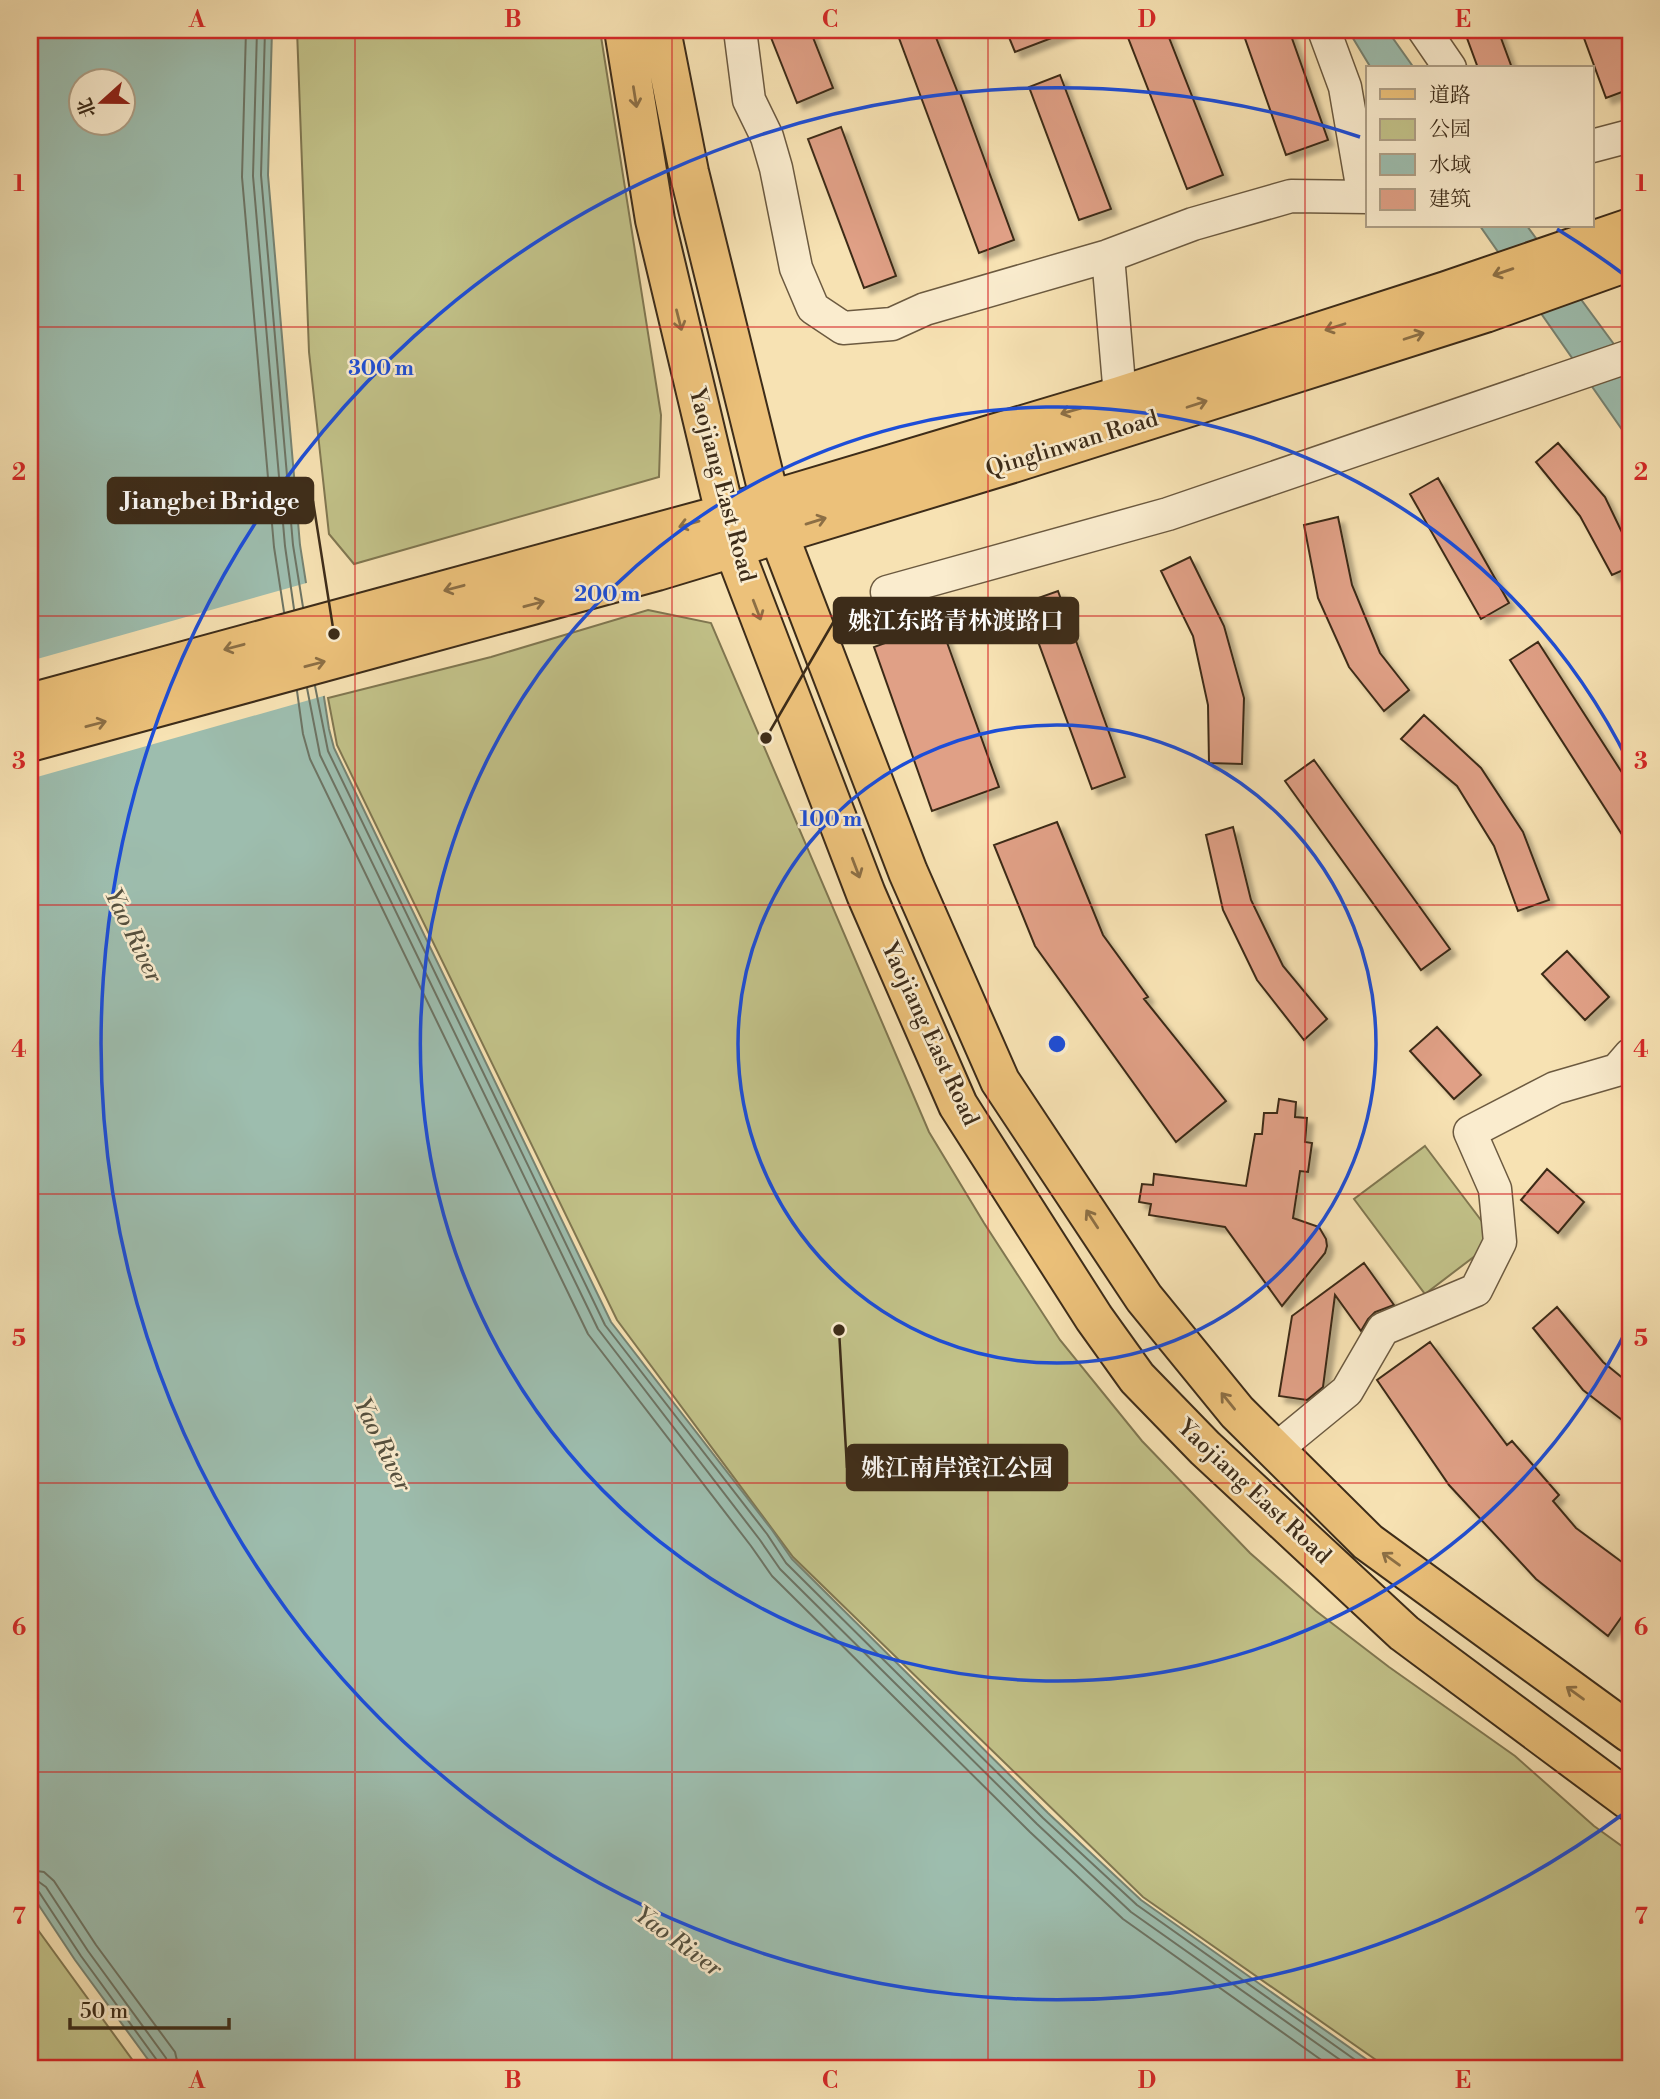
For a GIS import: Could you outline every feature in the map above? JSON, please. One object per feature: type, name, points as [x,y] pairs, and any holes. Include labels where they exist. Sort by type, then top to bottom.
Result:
[{"type":"main road","name":"Yaojiang East Road","points":[[624,30],[655,220],[729,530],[866,894],[958,1105],[1094,1318],[1137,1378],[1205,1448],[1404,1633],[1630,1801]]},
{"type":"main road","name":"Yaojiang East Road","points":[[661,30],[689,172],[774,517],[908,872],[1000,1081],[1143,1298],[1237,1412],[1367,1542],[1630,1733]]},
{"type":"main road","points":[[1568,266],[1630,228]]},
{"type":"main road","points":[[1568,266],[1630,261]]},
{"type":"main road","name":"Qinglinwan Road","points":[[774,517],[1120,396],[1446,291],[1568,266]]},
{"type":"main road","name":"Qinglinwan Road","points":[[30,703],[638,538],[729,530],[1026,458],[1485,313],[1568,266]]},
{"type":"main road","name":"Qinglinwan Road","points":[[30,743],[657,571],[729,530]]},
{"type":"street","points":[[740,30],[750,100],[767,137],[776,168],[796,268],[813,309],[843,328],[892,324],[925,309],[1108,256],[1193,224],[1291,196],[1366,197],[1345,87],[1324,30]]},
{"type":"street","points":[[1424,30],[1449,66]]},
{"type":"street","points":[[1594,145],[1630,135]]},
{"type":"street","points":[[1108,256],[1120,396]]},
{"type":"street","points":[[887,592],[1168,514],[1630,356]]},
{"type":"street","points":[[1275,1450],[1347,1391],[1383,1329],[1476,1290],[1500,1242],[1494,1189],[1470,1132],[1555,1088],[1617,1070],[1630,1055]]},
{"type":"green space","points":[[297,30],[600,30],[661,415],[659,477],[354,564],[329,534],[309,352]]},
{"type":"green space","points":[[648,610],[711,623],[929,1132],[1060,1340],[1142,1441],[1250,1553],[1316,1611],[1389,1667],[1515,1756],[1594,1826],[1630,1852],[1630,2069],[1389,2069],[1143,1897],[793,1557],[617,1320],[337,745],[328,698],[491,657]]},
{"type":"green space","points":[[1425,1146],[1496,1240],[1425,1294],[1354,1199]]},
{"type":"green space","points":[[30,1919],[139,2069],[30,2069]]},
{"type":"water","name":"Yao River","points":[[30,30],[272,30],[268,175],[300,545],[329,729],[334,748],[611,1322],[792,1559],[1048,1813],[1141,1900],[1380,2069],[155,2069],[75,1960],[30,1892]]},
{"type":"water","points":[[1348,30],[1387,30],[1413,66],[1370,66]]},
{"type":"water","points":[[1481,228],[1528,228],[1630,366],[1630,441]]},
{"type":"pier","points":[[310,582],[327,695],[30,779],[30,661]]},
{"type":"building","points":[[768,30],[810,30],[833,88],[797,103]]},
{"type":"building","points":[[896,30],[933,30],[960,93],[1014,240],[979,253]]},
{"type":"building","points":[[1006,30],[1070,30],[1070,31],[1015,52]]},
{"type":"building","points":[[1140,30],[1166,30],[1223,175],[1187,189],[1127,35]]},
{"type":"building","points":[[1242,30],[1289,30],[1328,140],[1286,155]]},
{"type":"building","points":[[1464,30],[1498,30],[1511,66],[1477,66]]},
{"type":"building","points":[[1581,30],[1620,30],[1630,56],[1630,89],[1606,98]]},
{"type":"building","points":[[1060,75],[1111,209],[1079,220],[1029,87]]},
{"type":"building","points":[[841,127],[896,276],[864,288],[808,139]]},
{"type":"building","points":[[1558,443],[1605,497],[1630,549],[1630,567],[1612,575],[1580,516],[1536,462]]},
{"type":"building","points":[[1438,478],[1509,603],[1481,619],[1410,494]]},
{"type":"building","points":[[1338,517],[1352,585],[1380,653],[1409,690],[1384,711],[1349,667],[1318,598],[1304,525]]},
{"type":"building","points":[[1190,557],[1224,626],[1244,698],[1242,764],[1209,763],[1208,705],[1193,636],[1161,571]]},
{"type":"building","points":[[1058,591],[1125,777],[1092,789],[1024,603]]},
{"type":"building","points":[[940,623],[999,787],[932,811],[874,647]]},
{"type":"building","points":[[1538,642],[1630,785],[1630,847],[1510,660]]},
{"type":"building","points":[[1424,715],[1481,768],[1523,832],[1549,900],[1518,911],[1494,846],[1457,786],[1401,739]]},
{"type":"building","points":[[1314,760],[1450,949],[1421,970],[1285,781]]},
{"type":"building","points":[[1057,822],[1103,935],[1148,997],[1144,999],[1226,1101],[1176,1142],[1035,946],[994,845]]},
{"type":"building","points":[[1233,827],[1251,900],[1283,966],[1327,1019],[1304,1040],[1257,980],[1223,910],[1206,835]]},
{"type":"building","points":[[1567,951],[1609,997],[1585,1020],[1542,974]]},
{"type":"building","points":[[1437,1027],[1481,1075],[1454,1099],[1410,1051]]},
{"type":"building","points":[[1279,1099],[1296,1102],[1295,1117],[1307,1118],[1305,1142],[1312,1143],[1308,1172],[1300,1171],[1293,1218],[1319,1227],[1327,1246],[1325,1253],[1282,1306],[1225,1227],[1149,1215],[1151,1204],[1139,1202],[1142,1184],[1153,1185],[1154,1174],[1246,1186],[1255,1134],[1262,1134],[1264,1113],[1277,1113]]},
{"type":"building","points":[[1547,1169],[1584,1202],[1558,1233],[1521,1200]]},
{"type":"building","points":[[1364,1263],[1394,1305],[1375,1312],[1361,1331],[1335,1295],[1323,1387],[1307,1400],[1279,1396],[1292,1316]]},
{"type":"building","points":[[1557,1307],[1603,1362],[1630,1384],[1630,1426],[1583,1390],[1533,1328]]},
{"type":"building","points":[[1430,1342],[1507,1445],[1512,1441],[1559,1495],[1553,1501],[1576,1528],[1630,1568],[1630,1605],[1608,1636],[1536,1579],[1449,1485],[1377,1380]]},
{"type":"place","name":"Jiangbei Bridge","points":[[334,634]]},
{"type":"place","name":"姚江东路青林渡路口","points":[[766,738]]},
{"type":"place","name":"姚江南岸滨江公园","points":[[839,1330]]}]
